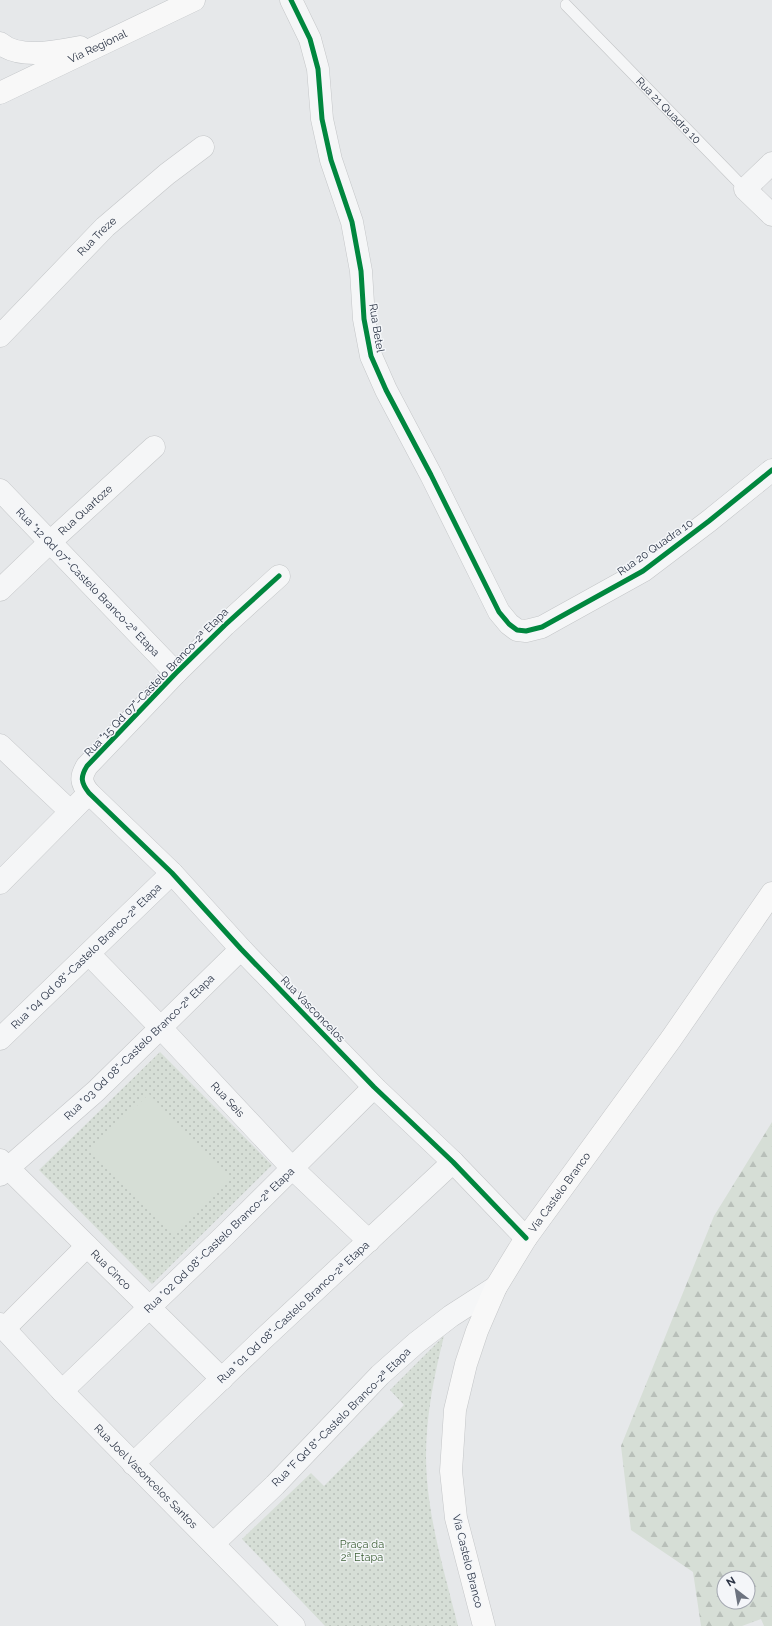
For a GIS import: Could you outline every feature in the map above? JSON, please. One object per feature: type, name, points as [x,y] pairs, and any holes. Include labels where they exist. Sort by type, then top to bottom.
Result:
[{"type":"main road","name":"Via Regional","points":[[0,93],[108,43],[194,0]]},
{"type":"main road","points":[[0,43],[3,46],[20,52],[48,53],[108,43]]},
{"type":"main road","name":"Via Castelo Branco","points":[[484,1626],[456,1518],[451,1471],[455,1410],[466,1364],[477,1331],[496,1287],[526,1238],[671,1040],[772,893]]},
{"type":"street","name":"Rua Betel","points":[[291,0],[310,38],[318,69],[322,119],[331,160],[352,222],[361,271],[364,319],[371,356],[386,390],[431,475],[499,612],[509,624],[517,630],[526,631],[542,627]]},
{"type":"street","name":"Rua Treze","points":[[0,336],[105,227],[167,174],[203,146]]},
{"type":"street","points":[[745,189],[772,163]]},
{"type":"street","name":"Rua 21 Quadra 10","points":[[745,189],[772,215]]},
{"type":"street","name":"Rua Quartoze","points":[[0,590],[154,447]]},
{"type":"street","name":"Rua 20 Quadra 10","points":[[542,627],[643,571],[709,521],[772,470]]},
{"type":"street","name":"Rua \"12 Qd 07\"-Castelo Branco-2ª Etapa","points":[[0,490],[176,673]]},
{"type":"street","name":"Rua \"15 Qd 07\"-Castelo Branco-2ª Etapa","points":[[89,793],[84,786],[82,777],[87,766],[176,673],[225,625],[279,576]]},
{"type":"street","points":[[0,745],[70,811]]},
{"type":"street","points":[[0,883],[89,793]]},
{"type":"street","name":"Rua Vasconcelos","points":[[89,793],[172,874],[241,949],[374,1087],[453,1162],[526,1238]]},
{"type":"street","name":"Rua \"04 Qd 08\"-Castelo Branco-2ª Etapa","points":[[0,1039],[172,874]]},
{"type":"street","name":"Rua \"03 Qd 08\"-Castelo Branco-2ª Etapa","points":[[3,1168],[96,1091],[241,949]]},
{"type":"street","name":"Rua Seis","points":[[89,954],[292,1168],[369,1241]]},
{"type":"street","name":"Rua \"02 Qd 08\"-Castelo Branco-2ª Etapa","points":[[62,1391],[150,1308],[374,1087]]},
{"type":"street","name":"Rua \"01 Qd 08\"-Castelo Branco-2ª Etapa","points":[[134,1464],[222,1379],[453,1162]]},
{"type":"street","name":"Rua Cinco","points":[[3,1168],[87,1246],[222,1379]]},
{"type":"street","points":[[2,1326],[87,1246]]},
{"type":"street","name":"Rua \"F Qd 8\"-Castelo Branco-2ª Etapa","points":[[214,1543],[275,1485],[386,1370],[416,1343],[451,1316],[496,1287]]},
{"type":"street","name":"Rua Joel Vasoncelos Santos","points":[[2,1326],[62,1391],[214,1543],[294,1626]]},
{"type":"lane","name":"Rua 21 Quadra 10","points":[[566,5],[745,189]]},
{"type":"green space","points":[[160,1052],[272,1165],[152,1284],[39,1170]]},
{"type":"green space","points":[[149,1094],[230,1178],[173,1234],[91,1150]]},
{"type":"green space","points":[[772,1122],[772,1626],[764,1626],[761,1619],[742,1626],[701,1626],[693,1572],[631,1530],[621,1446],[714,1216]]},
{"type":"green space","name":"Praça da 2ª Etapa","points":[[444,1336],[432,1390],[427,1426],[426,1462],[429,1498],[435,1535],[458,1626],[325,1626],[242,1539],[311,1473],[324,1486],[404,1405],[390,1390]]},
{"type":"cycle path","points":[[291,0],[310,39],[318,69],[322,119],[331,160],[352,222],[361,271],[364,319],[371,356],[386,390],[431,475],[499,612],[509,624],[517,630],[526,631],[542,627],[643,571],[709,521],[772,470]]},
{"type":"cycle path","points":[[279,576],[225,625],[176,673],[87,766],[82,777],[84,786],[89,793],[172,873],[241,949],[374,1087],[453,1162],[526,1238]]}]
